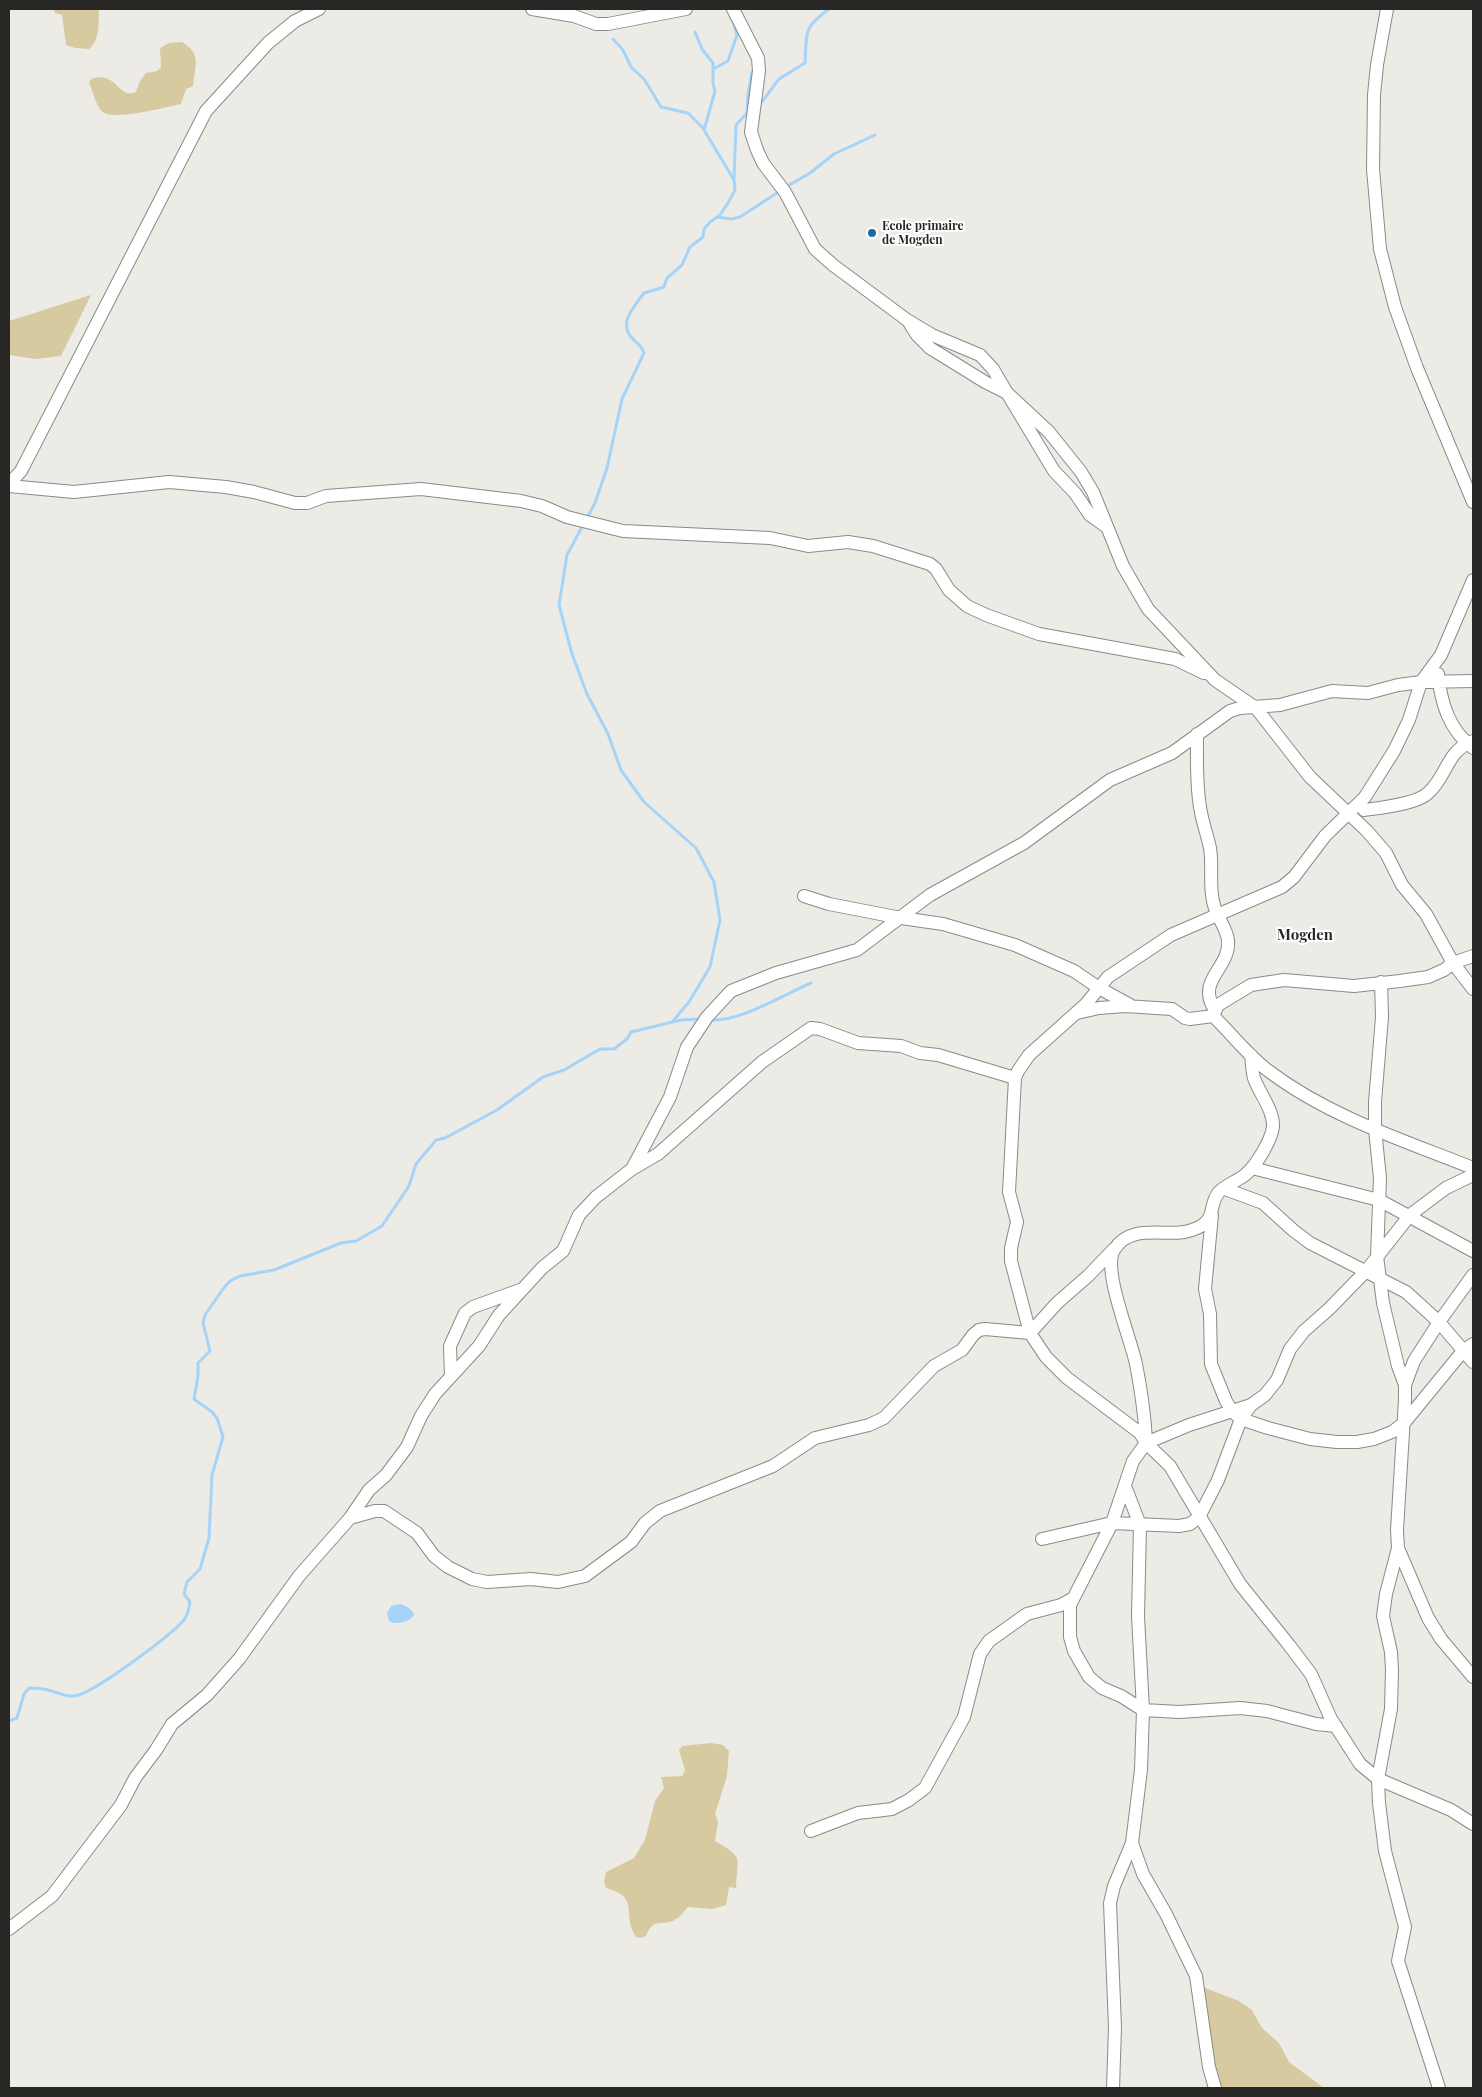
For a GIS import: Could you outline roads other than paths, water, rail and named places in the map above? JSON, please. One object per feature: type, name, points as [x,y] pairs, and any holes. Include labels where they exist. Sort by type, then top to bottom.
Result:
[{"type":"street","points":[[9,485],[21,471],[206,111],[268,43],[295,21],[319,9]]},
{"type":"street","points":[[532,9],[574,16],[596,24],[608,24],[686,9]]},
{"type":"street","points":[[733,9],[758,58],[759,71],[751,132],[763,163],[785,192],[816,249],[833,265],[907,320],[932,335],[980,355],[993,369],[1054,471],[1075,492],[1090,515],[1107,527]]},
{"type":"street","points":[[1387,9],[1377,65],[1373,104],[1373,168],[1380,249],[1395,307],[1417,368],[1456,466],[1473,502]]},
{"type":"street","points":[[907,320],[917,335],[930,348],[984,382],[1007,393],[1049,432],[1081,472],[1093,492],[1123,566],[1148,609],[1215,680]]},
{"type":"street","points":[[9,485],[74,492],[169,482],[226,487],[295,503],[307,503],[326,496],[421,489],[521,501],[542,506],[567,517],[623,531],[770,538],[808,546],[848,542],[873,546],[930,564],[936,569],[949,590],[967,606],[986,616],[1039,634],[1175,659],[1215,680],[1256,708],[1310,777],[1367,831],[1386,853],[1402,885],[1426,914],[1453,963],[1473,989]]},
{"type":"street","points":[[1473,580],[1437,660],[1421,682],[1409,720],[1365,804],[1347,814],[1326,836],[1289,882],[1171,935],[1147,950],[1108,977],[1074,1014],[1029,1055],[1018,1070],[1015,1078],[1008,1192],[1017,1222],[1011,1248],[1011,1261],[1030,1333],[1046,1357],[1067,1378],[1133,1428],[1170,1466],[1240,1584],[1311,1674],[1336,1726],[1360,1764],[1378,1779],[1451,1810],[1473,1824]]},
{"type":"street","points":[[1365,804],[1395,806],[1427,795],[1436,785],[1447,763],[1471,744],[1454,731],[1448,718],[1439,682],[1437,660]]},
{"type":"street","points":[[632,1169],[670,1097],[687,1047],[707,1017],[731,990],[776,973],[857,950],[930,895],[1024,843],[1110,780],[1172,752],[1230,711],[1240,708],[1280,705],[1332,691],[1368,693],[1398,685],[1421,682],[1473,681]]},
{"type":"street","points":[[1197,734],[1196,777],[1200,807],[1210,849],[1212,899],[1216,914],[1226,932],[1228,951],[1210,983],[1208,997],[1214,1013],[1235,1041],[1268,1071],[1291,1087],[1375,1129],[1473,1168]]},
{"type":"street","points":[[1365,804],[1367,831]]},
{"type":"street","points":[[804,896],[829,904],[943,924],[1015,945],[1074,971],[1132,1007]]},
{"type":"street","points":[[1074,1014],[1099,1008],[1132,1007],[1172,1009],[1185,1018],[1190,1019],[1214,1013],[1226,999],[1251,985],[1284,980],[1354,986],[1428,977],[1444,970],[1453,963],[1473,956]]},
{"type":"street","points":[[1381,982],[1382,1017],[1375,1102],[1375,1129],[1380,1178],[1377,1256],[1379,1277],[1398,1366],[1404,1385],[1404,1423],[1399,1492],[1398,1548],[1386,1594],[1383,1616],[1392,1670],[1391,1709],[1378,1779],[1379,1803],[1385,1851],[1405,1927],[1398,1961],[1439,2088]]},
{"type":"street","points":[[9,1929],[52,1896],[121,1805],[135,1778],[172,1724],[208,1695],[239,1659],[299,1576],[350,1518],[368,1490],[386,1475],[407,1446],[435,1394],[479,1346],[495,1320],[522,1289],[542,1268],[563,1251],[579,1215],[596,1197],[632,1169],[658,1154],[762,1062],[811,1028],[820,1029],[858,1043],[901,1046],[920,1053],[938,1055],[1015,1078]]},
{"type":"street","points":[[1251,1055],[1254,1079],[1273,1118],[1272,1129],[1258,1160],[1252,1168],[1219,1192],[1212,1215],[1206,1289],[1210,1314],[1211,1364],[1226,1402],[1237,1415],[1310,1439],[1337,1442],[1357,1442],[1374,1439],[1392,1432],[1404,1423],[1468,1348]]},
{"type":"street","points":[[1252,1168],[1309,1184],[1379,1200],[1410,1215],[1430,1229],[1473,1251]]},
{"type":"street","points":[[1336,1726],[1316,1724],[1267,1711],[1240,1708],[1179,1712],[1143,1710],[1121,1696],[1102,1688],[1089,1677],[1074,1651],[1070,1637],[1069,1620],[1072,1599],[1112,1523],[1133,1461],[1146,1443],[1189,1425],[1237,1415],[1265,1395],[1277,1380],[1290,1349],[1304,1331],[1329,1309],[1366,1271],[1410,1215],[1446,1188],[1473,1176]]},
{"type":"street","points":[[1225,1189],[1263,1203],[1310,1243],[1406,1292],[1468,1348],[1473,1362]]},
{"type":"street","points":[[1030,1333],[1057,1303],[1088,1276],[1124,1240],[1138,1234],[1154,1231],[1182,1232],[1192,1230],[1202,1225],[1212,1215]]},
{"type":"street","points":[[1114,1249],[1112,1276],[1136,1362],[1146,1422],[1146,1443]]},
{"type":"street","points":[[1404,1385],[1414,1361],[1473,1275]]},
{"type":"street","points":[[451,1376],[450,1346],[465,1313],[473,1307],[522,1289]]},
{"type":"street","points":[[350,1518],[375,1511],[384,1511],[417,1533],[434,1556],[448,1568],[472,1579],[487,1582],[520,1579],[558,1582],[573,1580],[585,1576],[631,1542],[645,1523],[660,1511],[772,1466],[815,1438],[869,1425],[884,1418],[934,1366],[962,1350],[979,1330],[1030,1333]]},
{"type":"street","points":[[1042,1539],[1112,1523],[1179,1526],[1190,1524],[1199,1517],[1218,1480],[1237,1415]]},
{"type":"street","points":[[1114,2088],[1115,2027],[1110,1904],[1114,1886],[1132,1843],[1141,1770],[1143,1710],[1138,1625],[1140,1525],[1124,1486]]},
{"type":"street","points":[[1398,1548],[1428,1618],[1441,1639],[1473,1677]]},
{"type":"street","points":[[811,1831],[858,1812],[892,1809],[909,1800],[925,1788],[964,1718],[980,1654],[989,1641],[1027,1614],[1061,1605],[1072,1599]]},
{"type":"street","points":[[1132,1843],[1143,1874],[1194,1968],[1199,1986],[1209,2067],[1215,2088]]},
{"type":"water","points":[[400,1604],[411,1610],[414,1614],[413,1617],[402,1622],[393,1623],[389,1621],[387,1613],[391,1606]]},
{"type":"waterway","points":[[758,107],[779,79],[805,63],[808,31],[815,21],[829,9]]},
{"type":"waterway","points":[[713,69],[728,61],[737,35],[733,21]]},
{"type":"waterway","points":[[587,518],[595,503],[607,468],[622,399],[644,353],[642,347],[629,335],[627,329],[628,317],[644,293],[664,287],[667,278],[682,265],[690,247],[703,237],[704,229],[720,215],[735,190],[734,180],[704,130],[715,91],[713,63],[702,49],[695,32]]},
{"type":"waterway","points":[[613,39],[623,50],[631,67],[644,79],[661,107],[688,113],[704,129]]},
{"type":"waterway","points":[[734,179],[736,125],[747,113],[752,72]]},
{"type":"waterway","points":[[786,187],[810,173],[834,154],[875,135]]},
{"type":"waterway","points":[[717,217],[732,219],[740,217],[780,191]]},
{"type":"waterway","points":[[583,525],[567,555],[559,605],[572,654],[587,694],[608,734],[621,770],[644,802],[696,848],[714,882],[720,920],[710,967],[689,1002],[673,1021]]},
{"type":"waterway","points":[[710,1020],[734,1017],[748,1012],[811,983]]},
{"type":"waterway","points":[[9,1721],[17,1718],[24,1694],[29,1688],[43,1689],[71,1696],[83,1693],[97,1686],[148,1650],[184,1620],[190,1602],[184,1594],[187,1582],[200,1569],[209,1538],[212,1475],[223,1437],[217,1418],[194,1399],[198,1363],[210,1351],[203,1323],[205,1315],[230,1281],[240,1276],[274,1270],[341,1243],[356,1241],[382,1226],[409,1186],[416,1164],[436,1140],[445,1138],[497,1110],[543,1077],[564,1070],[600,1049],[614,1049],[627,1039],[631,1032],[681,1020],[701,1019]]},
{"type":"place","name":"Ecole primaire de Mogden","points":[[872,233]]},
{"type":"district","name":"Mogden","points":[[1305,935]]}]
